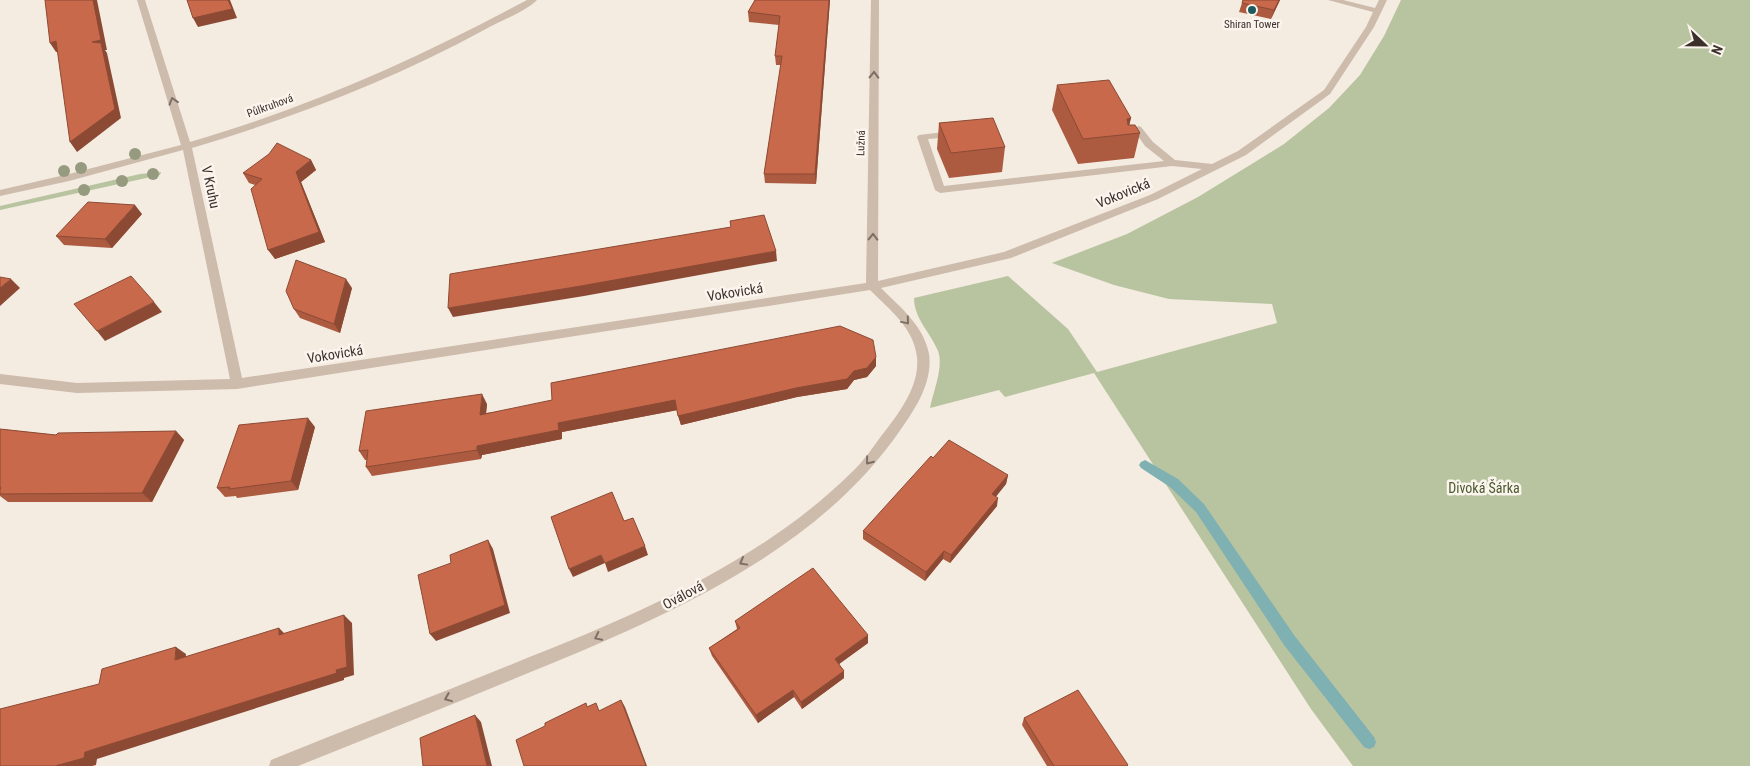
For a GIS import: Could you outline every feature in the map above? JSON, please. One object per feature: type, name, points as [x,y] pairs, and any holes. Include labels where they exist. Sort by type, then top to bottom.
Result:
[{"type":"street","name":"V Kruhu","points":[[141,0],[187,147],[237,384]]},
{"type":"street","name":"Půlkruhová","points":[[0,193],[187,147],[256,125],[400,68],[452,44],[533,0]]},
{"type":"street","name":"Lužná","points":[[872,286],[875,0]]},
{"type":"street","points":[[1332,0],[1378,10]]},
{"type":"street","name":"Vokovická","points":[[0,378],[76,388],[237,384],[872,286],[1006,255],[1154,198],[1242,153],[1327,92],[1370,27],[1383,0]]},
{"type":"street","points":[[1138,129],[1149,144],[1172,163]]},
{"type":"street","points":[[956,133],[922,137],[940,190],[1172,163],[1214,168]]},
{"type":"street","points":[[1134,146],[1149,144]]},
{"type":"street","name":"Oválová","points":[[277,766],[589,641],[675,600],[750,558],[829,502],[857,476],[899,422],[916,392],[922,374],[924,357],[920,343],[912,328],[872,286]]},
{"type":"green space","name":"Divoká Šárka","points":[[1401,0],[1750,0],[1750,766],[1353,766],[1311,709],[1094,373],[1005,397],[999,390],[930,408],[939,372],[940,357],[935,344],[917,313],[914,298],[1008,276],[1068,329],[1097,372],[1277,323],[1272,304],[1169,299],[1114,285],[1052,263],[1127,234],[1198,197],[1284,144],[1329,108],[1360,75],[1384,36]]},
{"type":"green space","points":[[161,172],[160,175],[0,210],[0,206],[140,174]]},
{"type":"building","points":[[45,0],[93,0],[101,40],[92,42],[101,43],[115,109],[70,142],[56,41],[50,43]]},
{"type":"building","points":[[187,0],[228,0],[232,9],[193,18]]},
{"type":"building","points":[[755,0],[829,0],[815,174],[764,174],[782,56],[775,56],[780,16],[748,12]]},
{"type":"building","points":[[1243,0],[1279,0],[1274,10],[1242,3]]},
{"type":"building","points":[[1109,80],[1131,118],[1127,119],[1128,125],[1135,125],[1140,133],[1083,139],[1057,85]]},
{"type":"building","points":[[993,118],[1005,147],[951,153],[939,123]]},
{"type":"building","points":[[277,143],[311,160],[296,172],[319,232],[268,250],[251,189],[262,179],[243,173],[269,154]]},
{"type":"building","points":[[88,202],[135,205],[105,239],[56,236]]},
{"type":"building","points":[[764,215],[776,251],[448,308],[450,274],[731,227],[730,221]]},
{"type":"building","points":[[296,260],[346,279],[334,324],[294,309],[286,291]]},
{"type":"building","points":[[131,276],[154,302],[97,331],[74,304]]},
{"type":"building","points":[[0,277],[11,279],[0,288]]},
{"type":"building","points":[[840,326],[873,340],[876,357],[867,368],[854,371],[847,379],[796,388],[678,416],[675,400],[558,423],[559,430],[477,446],[477,450],[366,467],[368,450],[359,451],[366,411],[482,394],[480,415],[552,400],[551,383]]},
{"type":"building","points":[[308,418],[291,481],[229,489],[230,487],[217,488],[239,425]]},
{"type":"building","points":[[0,429],[56,435],[58,433],[176,431],[142,493],[0,494]]},
{"type":"building","points":[[949,440],[1008,475],[992,494],[998,498],[951,555],[944,551],[926,572],[863,531],[931,456],[933,458]]},
{"type":"building","points":[[612,492],[624,521],[633,518],[645,546],[605,563],[601,555],[569,569],[551,517]]},
{"type":"building","points":[[488,540],[505,605],[430,634],[418,575],[451,563],[450,555]]},
{"type":"building","points":[[813,568],[868,635],[835,659],[844,671],[801,702],[793,690],[756,715],[709,648],[740,628],[735,621]]},
{"type":"building","points":[[344,615],[347,667],[336,670],[337,673],[85,752],[84,758],[55,766],[0,766],[0,709],[99,684],[102,669],[176,647],[175,660],[279,628],[279,635]]},
{"type":"building","points":[[1078,690],[1127,766],[1054,766],[1024,718]]},
{"type":"building","points":[[621,700],[646,766],[524,766],[516,740],[586,703],[587,707],[596,703],[599,711]]},
{"type":"building","points":[[475,715],[487,766],[423,766],[420,738]]},
{"type":"waterway","points":[[1145,465],[1174,483],[1200,508],[1289,640],[1369,742]]},
{"type":"place","name":"Shiran Tower","points":[[1252,10]]}]
